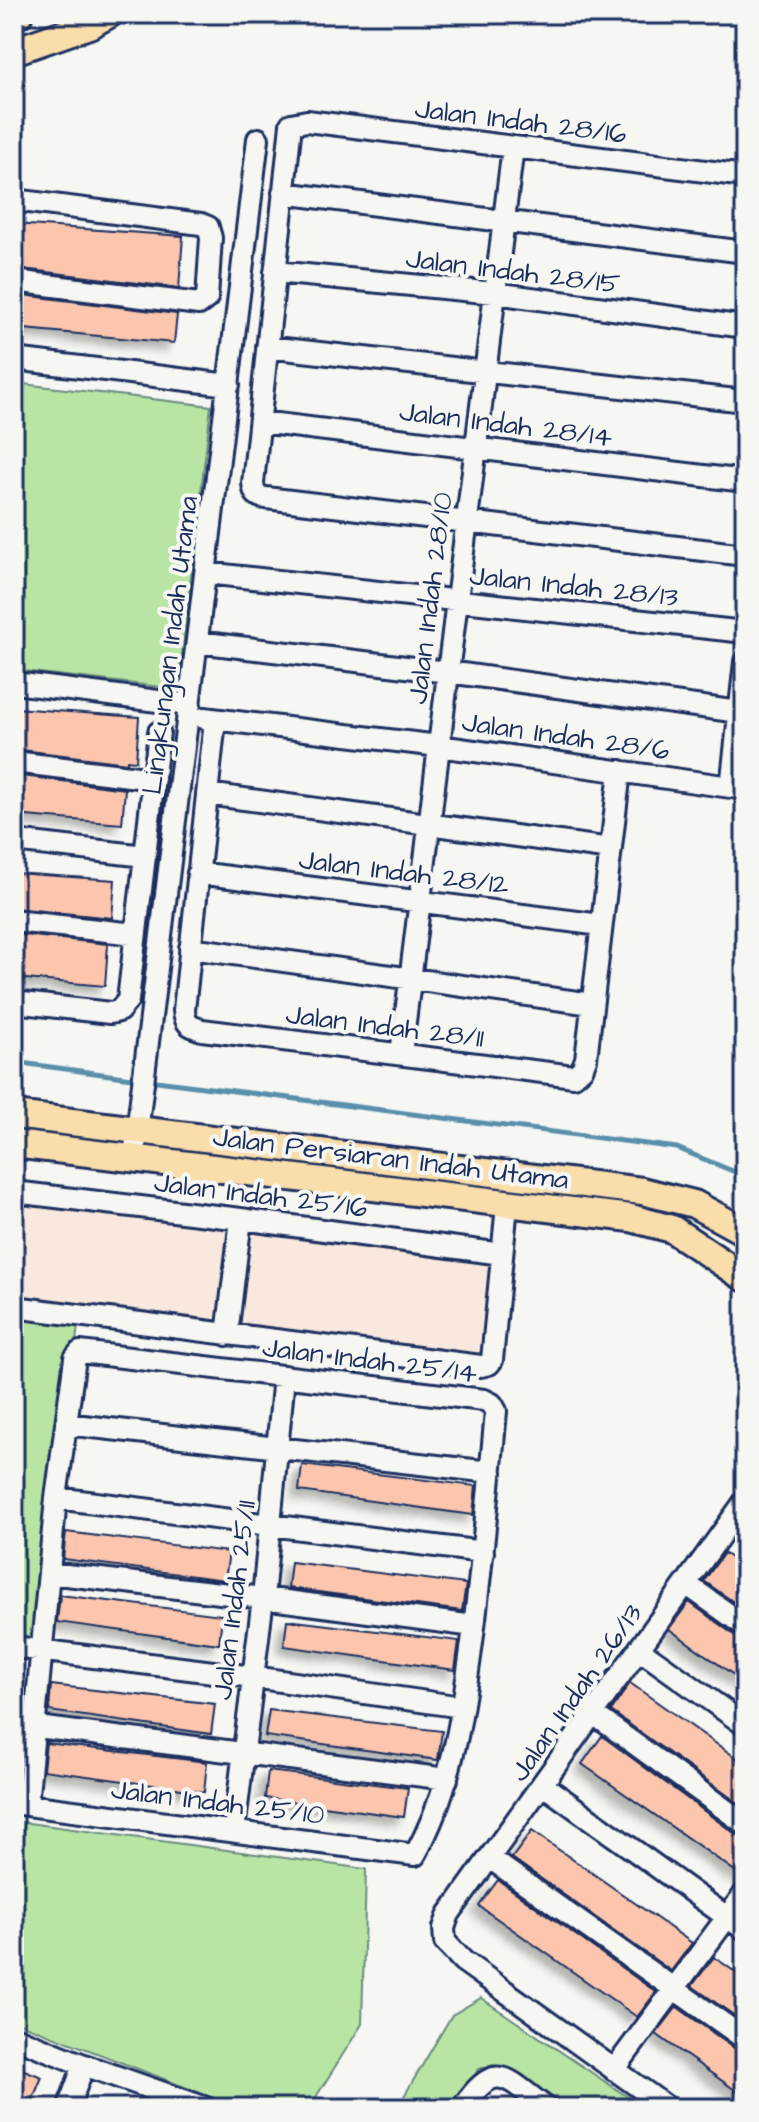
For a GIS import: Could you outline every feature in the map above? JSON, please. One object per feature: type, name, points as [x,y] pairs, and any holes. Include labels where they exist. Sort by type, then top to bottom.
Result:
[{"type":"main road","points":[[14,51],[89,25],[109,14]]},
{"type":"main road","name":"Jalan Persiaran Indah Utama","points":[[14,1115],[642,1191],[694,1204],[743,1227]]},
{"type":"main road","name":"Jalan Persiaran Indah Utama","points":[[14,1144],[631,1218],[672,1229],[745,1278]]},
{"type":"street","name":"Jalan Indah 28/16","points":[[283,193],[291,124],[307,121],[745,176]]},
{"type":"street","name":"Lingkungan Indah Utama","points":[[134,1157],[258,139]]},
{"type":"street","name":"Jalan Indah 28/10","points":[[401,1054],[513,147]]},
{"type":"street","points":[[745,252],[283,193],[253,483],[254,492],[259,497],[745,555]]},
{"type":"street","points":[[14,200],[208,227],[211,238],[205,302],[199,304],[14,281]]},
{"type":"street","name":"Jalan Indah 28/15","points":[[275,272],[495,293],[745,327]]},
{"type":"street","points":[[267,347],[745,401]]},
{"type":"street","points":[[14,359],[229,385]]},
{"type":"street","name":"Jalan Indah 28/14","points":[[260,422],[745,481]]},
{"type":"street","name":"Jalan Indah 28/13","points":[[206,573],[745,632]]},
{"type":"street","points":[[197,642],[739,712]]},
{"type":"street","points":[[738,788],[739,712],[745,662]]},
{"type":"street","name":"Jalan Indah 28/6","points":[[14,683],[189,711],[215,720],[439,746],[738,788]]},
{"type":"street","points":[[215,720],[190,948],[592,1004],[620,771]]},
{"type":"street","points":[[14,1002],[110,1013],[119,1011],[128,1000],[159,732]]},
{"type":"street","points":[[14,762],[154,779]]},
{"type":"street","points":[[207,794],[611,849]]},
{"type":"street","points":[[14,841],[145,856]]},
{"type":"street","name":"Jalan Indah 28/12","points":[[198,873],[601,925]]},
{"type":"street","points":[[14,921],[135,934]]},
{"type":"street","name":"Jalan Indah 28/11","points":[[190,948],[184,1010],[189,1026],[574,1076],[582,1069],[586,1059],[592,1004]]},
{"type":"street","name":"Jalan Indah 25/16","points":[[14,1192],[502,1254]]},
{"type":"street","points":[[14,1307],[481,1366],[492,1360],[507,1205]]},
{"type":"street","points":[[227,1335],[241,1219]]},
{"type":"street","name":"Jalan Indah 25/14","points":[[66,1424],[75,1358],[80,1352],[484,1400],[492,1404],[496,1411],[491,1472],[462,1707],[447,1779],[429,1829],[415,1855]]},
{"type":"street","name":"Jalan Indah 25/11","points":[[234,1831],[263,1598],[284,1376]]},
{"type":"street","points":[[20,1804],[24,1725],[40,1650],[66,1424],[491,1472]]},
{"type":"street","points":[[56,1498],[483,1552]]},
{"type":"street","name":"Jalan Indah 26/13","points":[[614,2070],[453,1953],[445,1942],[444,1928],[449,1914],[592,1713],[686,1584],[739,1523],[745,1501]]},
{"type":"street","points":[[49,1573],[474,1626]]},
{"type":"street","points":[[686,1584],[745,1626]]},
{"type":"street","points":[[14,1647],[462,1707]]},
{"type":"street","points":[[639,1649],[745,1725]]},
{"type":"street","points":[[592,1713],[745,1824]]},
{"type":"street","points":[[24,1725],[447,1779]]},
{"type":"street","points":[[543,1785],[745,1930]]},
{"type":"street","name":"Jalan Indah 25/10","points":[[20,1804],[415,1855]]},
{"type":"street","points":[[491,1859],[745,2039]]},
{"type":"street","points":[[668,2108],[614,2070],[745,1893]]},
{"type":"street","points":[[14,2037],[206,2108]]},
{"type":"street","points":[[68,2108],[84,2065]]},
{"type":"street","points":[[462,2108],[478,2086],[491,2077],[504,2078],[546,2108]]},
{"type":"shaded area","points":[[14,1199],[494,1260],[485,1360],[14,1300]]},
{"type":"green space","points":[[14,383],[211,406],[178,689],[14,670]]},
{"type":"green space","points":[[14,1307],[79,1316],[40,1650],[14,1647]]},
{"type":"green space","points":[[14,1821],[366,1869],[362,2024],[309,2108],[239,2108],[14,2021]]},
{"type":"green space","points":[[481,1998],[644,2108],[568,2108],[514,2070],[493,2065],[479,2069],[451,2108],[397,2108],[452,2015]]},
{"type":"building","points":[[14,224],[183,236],[179,288],[14,268]]},
{"type":"building","points":[[14,294],[177,314],[174,343],[14,328]]},
{"type":"building","points":[[14,708],[139,717],[136,761],[127,760],[127,763],[14,749]]},
{"type":"building","points":[[14,775],[125,789],[122,824],[14,815]]},
{"type":"building","points":[[14,873],[115,880],[112,918],[14,908]]},
{"type":"building","points":[[14,934],[108,944],[105,986],[14,978]]},
{"type":"building","points":[[302,1465],[476,1486],[473,1515],[299,1491]]},
{"type":"building","points":[[66,1532],[229,1552],[225,1580],[63,1559]]},
{"type":"building","points":[[724,1553],[745,1568],[745,1610],[704,1581]]},
{"type":"building","points":[[291,1562],[466,1584],[462,1611],[288,1588]]},
{"type":"building","points":[[60,1595],[222,1615],[219,1644],[57,1622]]},
{"type":"building","points":[[689,1602],[737,1637],[745,1639],[745,1683],[669,1629]]},
{"type":"building","points":[[287,1620],[459,1641],[455,1670],[284,1646]]},
{"type":"building","points":[[630,1683],[745,1764],[745,1808],[611,1711]]},
{"type":"building","points":[[51,1685],[215,1704],[211,1734],[49,1711]]},
{"type":"building","points":[[269,1710],[442,1731],[438,1760],[265,1736]]},
{"type":"building","points":[[602,1736],[737,1835],[745,1837],[745,1878],[582,1764]]},
{"type":"building","points":[[46,1743],[207,1762],[204,1792],[43,1770]]},
{"type":"building","points":[[268,1771],[408,1788],[404,1817],[265,1798]]},
{"type":"building","points":[[532,1831],[692,1943],[671,1971],[512,1858]]},
{"type":"building","points":[[498,1880],[656,1992],[637,2017],[479,1906]]},
{"type":"building","points":[[714,1957],[745,1979],[745,2023],[692,1986]]},
{"type":"building","points":[[677,2007],[737,2050],[745,2052],[745,2097],[656,2034]]},
{"type":"building","points":[[14,2066],[42,2077],[29,2108],[14,2108]]},
{"type":"waterway","points":[[14,1062],[139,1079]]},
{"type":"waterway","points":[[149,1080],[677,1148],[745,1179]]}]
